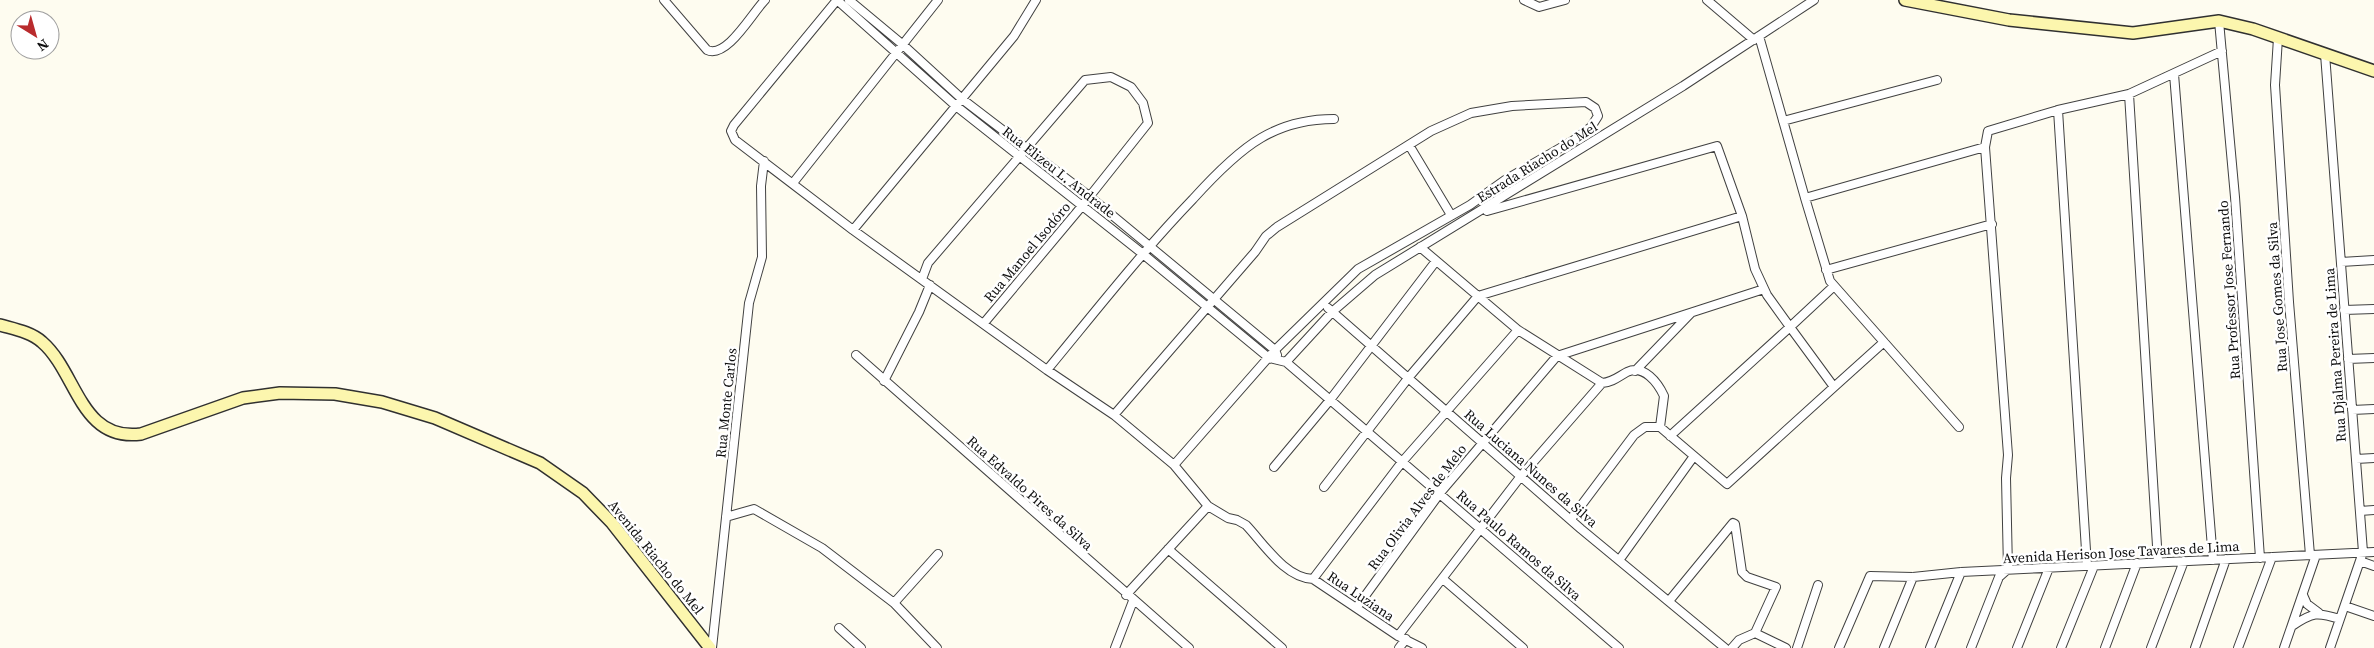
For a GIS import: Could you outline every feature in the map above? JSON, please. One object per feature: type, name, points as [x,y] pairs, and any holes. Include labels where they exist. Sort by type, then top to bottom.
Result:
[{"type":"street","points":[[664,0],[707,50],[715,52],[721,50],[732,40],[765,0]]},
{"type":"street","points":[[837,0],[731,131],[735,140],[853,230],[1047,370],[1114,415],[1174,465],[1208,506],[1126,594]]},
{"type":"street","name":"Rua Elizeu L. Andrade","points":[[837,0],[956,106],[1143,254],[1269,358]]},
{"type":"street","name":"Rua Elizeu L. Andrade","points":[[849,0],[902,44],[962,99],[1089,196],[1275,350]]},
{"type":"street","points":[[793,183],[938,0]]},
{"type":"street","points":[[853,230],[1014,36],[1036,0]]},
{"type":"street","points":[[1524,0],[1539,7],[1565,0]]},
{"type":"street","points":[[1706,0],[1756,38],[1783,121],[1830,281],[1959,427]]},
{"type":"street","name":"Estrada Riacho do Mel","points":[[1282,360],[1332,312],[1375,275],[1683,86],[1814,0]]},
{"type":"street","points":[[1905,0],[2009,20],[2133,33],[2219,21],[2278,38],[2374,71]]},
{"type":"street","name":"Rua Professor Jose Fernando","points":[[2219,21],[2236,207],[2260,558]]},
{"type":"street","name":"Rua Jose Gomes da Silva","points":[[2278,38],[2275,85],[2290,311],[2313,555]]},
{"type":"street","points":[[1971,648],[1999,577],[2008,569],[2006,478],[2008,455],[1985,147],[1988,131],[2058,110],[2130,94],[2222,50]]},
{"type":"street","name":"Rua Djalma Pereira de Lima","points":[[2325,54],[2363,552],[2330,648]]},
{"type":"street","points":[[2174,74],[2213,560]]},
{"type":"street","name":"Rua Manoel Isodóro","points":[[984,323],[1082,206],[1148,122],[1143,103],[1131,87],[1111,77],[1085,80],[1028,149]]},
{"type":"street","points":[[1783,121],[1937,80]]},
{"type":"street","points":[[2130,94],[2158,562]]},
{"type":"street","points":[[1114,415],[1255,252],[1266,236],[1277,227],[1431,131],[1471,113],[1512,106],[1562,102],[1586,102],[1595,108],[1598,116],[1591,127],[1451,216],[1358,270],[1275,350],[1174,465]]},
{"type":"street","points":[[2058,110],[2091,566],[2061,648]]},
{"type":"street","points":[[1047,370],[1143,254],[1215,176],[1260,138],[1282,127],[1317,119],[1334,118]]},
{"type":"street","points":[[1409,145],[1451,216]]},
{"type":"street","points":[[1475,215],[1717,146],[1742,216],[1754,269],[1764,289],[1834,387]]},
{"type":"street","points":[[1805,198],[1985,147]]},
{"type":"street","points":[[922,279],[928,263],[1028,149]]},
{"type":"street","name":"Rua Monte Carlos","points":[[711,648],[749,304],[762,257],[761,186],[764,161]]},
{"type":"street","points":[[1324,487],[1409,377],[1478,296],[1742,216]]},
{"type":"street","points":[[1826,270],[1992,224]]},
{"type":"street","points":[[1420,248],[1518,330],[1602,383],[1610,382],[1635,370],[1651,377],[1664,396],[1660,427]]},
{"type":"street","points":[[2341,262],[2374,260]]},
{"type":"street","points":[[1274,467],[1330,400],[1436,261]]},
{"type":"street","points":[[884,381],[919,312],[930,285]]},
{"type":"street","points":[[1670,436],[1834,286]]},
{"type":"street","points":[[1557,356],[1764,289]]},
{"type":"street","name":"Rua Luciana Nunes da Silva","points":[[1323,304],[1409,377],[1482,443],[1725,648]]},
{"type":"street","points":[[2344,310],[2374,309]]},
{"type":"street","points":[[1635,370],[1692,312]]},
{"type":"street","name":"Avenida Riacho do Mel","points":[[0,325],[32,335],[46,346],[81,402],[99,424],[114,433],[129,436],[141,434],[244,398],[280,393],[335,394],[391,405],[435,418],[540,462],[583,492],[612,523],[711,648]]},
{"type":"street","points":[[1313,579],[1402,462],[1518,330]]},
{"type":"street","points":[[1571,519],[1634,435],[1645,427],[1660,427],[1729,484],[1884,342]]},
{"type":"street","points":[[1275,350],[1282,360]]},
{"type":"street","name":"Rua Edvaldo Pires da Silva","points":[[856,355],[1133,601],[1157,618],[1189,648]]},
{"type":"street","name":"Rua Olivia Alves de Melo","points":[[1357,607],[1440,494],[1557,356]]},
{"type":"street","points":[[1269,358],[1282,360]]},
{"type":"street","points":[[2348,359],[2374,358]]},
{"type":"street","name":"Rua Paulo Ramos da Silva","points":[[1282,360],[1368,430],[1402,462],[1619,648]]},
{"type":"street","points":[[1399,648],[1402,637],[1480,527],[1521,476],[1602,383]]},
{"type":"street","points":[[2352,410],[2374,409]]},
{"type":"street","points":[[1620,559],[1694,456]]},
{"type":"street","points":[[2356,458],[2374,458]]},
{"type":"street","name":"Rua Luziana","points":[[1208,506],[1228,518],[1246,525],[1294,573],[1313,579],[1422,648]]},
{"type":"street","points":[[726,517],[754,509],[822,548],[894,604],[937,648]]},
{"type":"street","points":[[2360,511],[2374,510]]},
{"type":"street","points":[[1669,600],[1733,523],[1735,524],[1742,572],[1747,577],[1776,587],[1756,633],[1739,640],[1732,648]]},
{"type":"street","points":[[1168,549],[1282,648]]},
{"type":"street","name":"Avenida Herison Jose Tavares de Lima","points":[[1839,648],[1870,576],[1913,577],[2008,569],[2374,552]]},
{"type":"street","points":[[894,604],[938,554]]},
{"type":"street","points":[[2284,648],[2303,595],[2313,555]]},
{"type":"street","points":[[2238,648],[2272,557]]},
{"type":"street","points":[[2194,648],[2226,559]]},
{"type":"street","points":[[2152,648],[2184,561]]},
{"type":"street","points":[[2360,561],[2374,566]]},
{"type":"street","points":[[2105,648],[2137,563]]},
{"type":"street","points":[[2017,648],[2049,568]]},
{"type":"street","points":[[1930,648],[1960,572]]},
{"type":"street","points":[[1884,648],[1913,577]]},
{"type":"street","points":[[1443,579],[1523,648]]},
{"type":"street","points":[[1797,648],[1818,585]]},
{"type":"street","points":[[2303,595],[2307,604],[2319,613],[2340,619]]},
{"type":"street","points":[[1115,648],[1133,601]]},
{"type":"street","points":[[2345,606],[2374,616]]},
{"type":"street","points":[[2292,626],[2308,616],[2319,613]]},
{"type":"street","points":[[839,628],[861,648]]},
{"type":"street","points":[[1756,633],[1786,648]]}]
